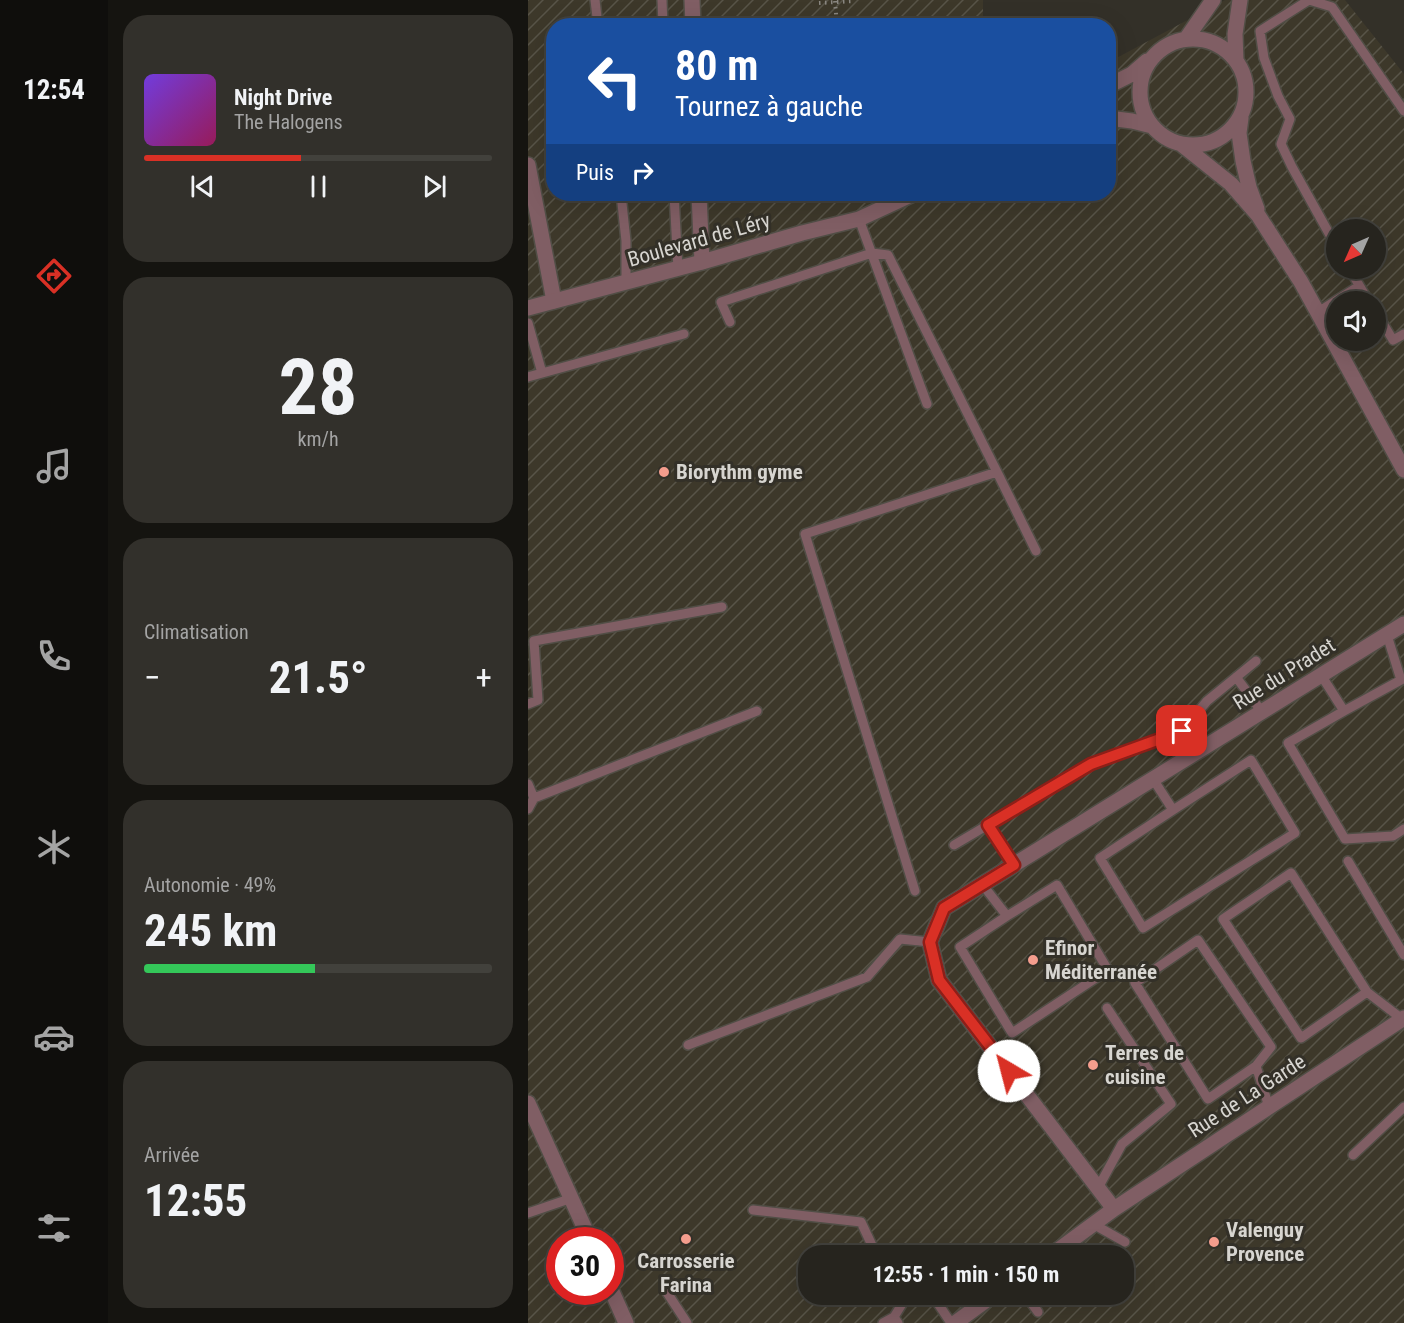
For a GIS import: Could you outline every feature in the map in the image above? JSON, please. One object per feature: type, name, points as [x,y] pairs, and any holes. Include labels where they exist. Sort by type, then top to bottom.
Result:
[{"type":"street","points":[[692,0],[693,18]]},
{"type":"street","points":[[1186,39],[1213,0]]},
{"type":"street","points":[[1236,61],[1235,34],[1240,0]]},
{"type":"street","points":[[1116,82],[1132,74],[1167,45],[1186,39],[1200,39],[1226,50],[1243,73],[1246,86],[1246,100],[1239,133],[1249,187],[1258,214]]},
{"type":"street","points":[[1151,57],[1139,84],[1139,99],[1144,114],[1152,126],[1165,138],[1181,144],[1200,145],[1217,140],[1232,129],[1242,113]]},
{"type":"street","points":[[1116,119],[1152,126]]},
{"type":"street","points":[[1181,144],[1231,184],[1258,214],[1301,282],[1400,452],[1404,470]]},
{"type":"street","points":[[528,165],[554,301]]},
{"type":"street","points":[[699,201],[702,262]]},
{"type":"street","name":"Boulevard de Léry","points":[[528,308],[859,219],[898,201]]},
{"type":"street","name":"Rue du Pradet","points":[[930,942],[944,908],[1404,624]]},
{"type":"street","points":[[930,942],[939,980],[1114,1209]]},
{"type":"street","name":"Rue de La Garde","points":[[1065,1245],[1114,1209],[1404,1020]]},
{"type":"street","points":[[528,1103],[584,1227]]},
{"type":"street","points":[[618,1305],[626,1323]]},
{"type":"street","points":[[953,1323],[979,1305]]},
{"type":"lane","points":[[595,0],[597,18]]},
{"type":"lane","points":[[662,0],[663,18]]},
{"type":"lane","points":[[1326,228],[1281,144],[1290,119],[1278,96],[1264,58],[1260,31],[1309,0],[1332,7],[1404,111]]},
{"type":"lane","points":[[622,201],[627,282]]},
{"type":"lane","points":[[674,201],[678,269]]},
{"type":"lane","points":[[859,219],[927,404]]},
{"type":"lane","points":[[730,322],[721,302],[872,253],[888,255],[1035,551]]},
{"type":"lane","points":[[1355,279],[1362,291]]},
{"type":"lane","points":[[1318,312],[1359,286]]},
{"type":"lane","points":[[528,323],[542,373]]},
{"type":"lane","points":[[1386,328],[1393,340],[1404,334]]},
{"type":"lane","points":[[528,377],[684,334]]},
{"type":"lane","points":[[915,891],[805,534],[997,472]]},
{"type":"lane","points":[[528,704],[538,700],[534,641],[722,607]]},
{"type":"lane","points":[[1387,635],[1401,680],[1288,743],[1345,839],[1393,836],[1404,829]]},
{"type":"lane","points":[[954,845],[1091,764],[1182,731],[1207,701],[1256,661]]},
{"type":"lane","points":[[1321,675],[1344,711]]},
{"type":"lane","points":[[1236,677],[1262,712]]},
{"type":"lane","points":[[528,809],[534,798],[757,711]]},
{"type":"lane","points":[[1251,760],[1295,833],[1143,928],[1100,858],[1173,810],[1251,760]]},
{"type":"lane","points":[[1153,779],[1173,810]]},
{"type":"lane","points":[[528,784],[534,798]]},
{"type":"lane","points":[[988,825],[1014,865]]},
{"type":"lane","points":[[1348,861],[1404,955]]},
{"type":"lane","points":[[1367,992],[1301,1038],[1223,919],[1291,873],[1367,992],[1404,1020]]},
{"type":"lane","points":[[982,884],[1007,916]]},
{"type":"lane","points":[[1057,885],[1108,970],[1012,1034],[960,947],[1007,916],[1057,885]]},
{"type":"lane","points":[[688,1044],[867,977],[900,939],[930,942]]},
{"type":"lane","points":[[1198,940],[1271,1047],[1256,1066],[1208,1099],[1136,983],[1198,940]]},
{"type":"lane","points":[[1098,1188],[1122,1144],[1171,1104],[1107,1008]]},
{"type":"lane","points":[[1256,1066],[1269,1107]]},
{"type":"lane","points":[[1353,1155],[1404,1107]]},
{"type":"lane","points":[[528,1214],[572,1198]]},
{"type":"lane","points":[[753,1210],[861,1222],[872,1245]]},
{"type":"lane","points":[[1093,1224],[1125,1242]]},
{"type":"lane","points":[[666,1290],[687,1323]]},
{"type":"lane","points":[[883,1323],[896,1320],[902,1305]]},
{"type":"lane","points":[[939,1305],[953,1323]]},
{"type":"lane","points":[[1033,1305],[1038,1312]]},
{"type":"path","points":[[835,1],[836,18]]},
{"type":"path","points":[[819,3],[854,2]]},
{"type":"shaded area","points":[[528,0],[983,0],[983,18],[546,18],[546,201],[1116,201],[1116,58],[1225,0],[1345,0],[1404,74],[1404,1323],[528,1323]]},
{"type":"place","name":"Biorythm gyme","points":[[664,472]]},
{"type":"place","name":"Efinor Méditerranée","points":[[1033,960]]},
{"type":"place","name":"Terres de cuisine","points":[[1093,1065]]},
{"type":"place","name":"Carrosserie Farina","points":[[686,1239]]},
{"type":"place","name":"Valenguy Provence","points":[[1214,1242]]},
{"type":"route","points":[[1009,1071],[939,980],[930,942],[944,908],[1014,865],[988,825],[1091,764],[1182,731]]}]
